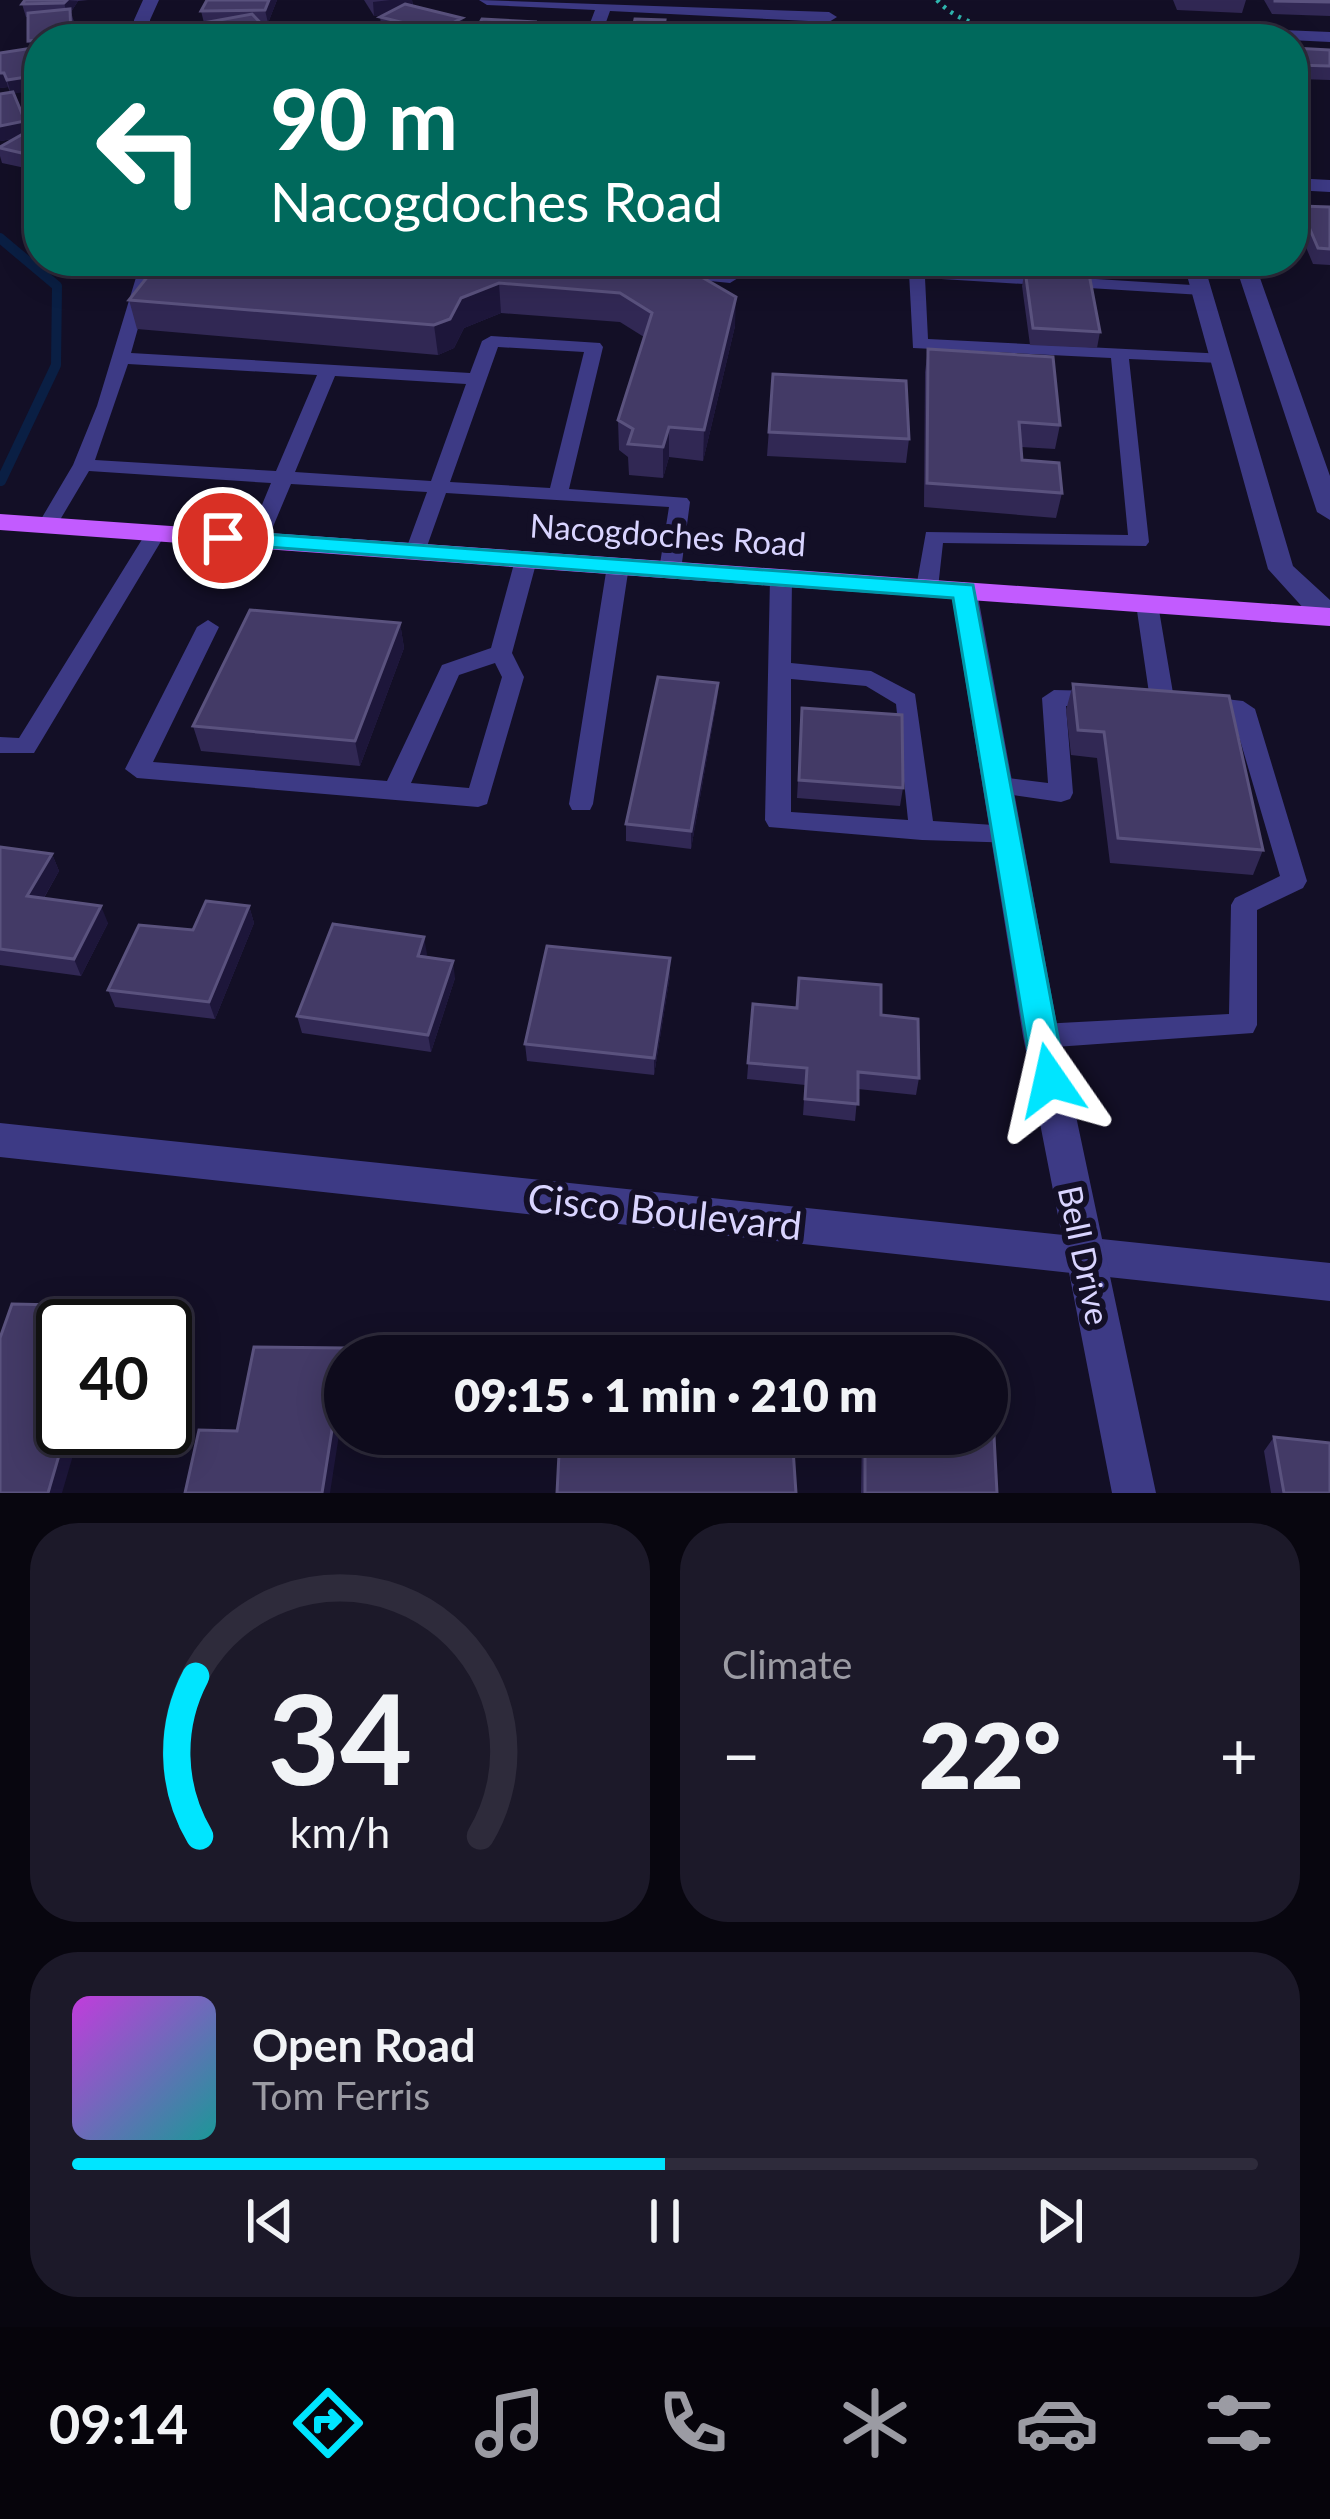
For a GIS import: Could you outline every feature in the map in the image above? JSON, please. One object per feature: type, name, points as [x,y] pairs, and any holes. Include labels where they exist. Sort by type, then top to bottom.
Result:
[{"type":"main road","name":"Nacogdoches Road","points":[[0,522],[1329,614]]},
{"type":"street","points":[[487,1],[829,17]]},
{"type":"street","points":[[598,24],[604,7]]},
{"type":"street","points":[[1198,276],[1281,569],[1329,614]]},
{"type":"street","points":[[1249,276],[1330,512]]},
{"type":"street","name":"Bell Drive","points":[[946,590],[1000,786],[1041,1036],[1134,1493]]},
{"type":"street","name":"Cisco Boulevard","points":[[0,1140],[1330,1282]]},
{"type":"lane","points":[[47,526],[83,465],[145,276]]},
{"type":"lane","points":[[704,276],[730,278]]},
{"type":"lane","points":[[916,276],[919,344],[1220,358]]},
{"type":"lane","points":[[966,276],[1202,290]]},
{"type":"lane","points":[[415,552],[491,340],[594,347],[558,494]]},
{"type":"lane","points":[[946,590],[933,536],[1139,542],[1119,353]]},
{"type":"lane","points":[[121,358],[477,379]]},
{"type":"lane","points":[[257,541],[328,370]]},
{"type":"lane","points":[[83,465],[680,502],[670,570]]},
{"type":"lane","points":[[0,745],[26,747],[156,533]]},
{"type":"lane","points":[[208,627],[136,769],[478,798],[513,677],[501,653],[526,560]]},
{"type":"lane","points":[[581,804],[618,566]]},
{"type":"lane","points":[[781,578],[778,820],[1009,836]]},
{"type":"lane","points":[[1140,700],[1147,604]]},
{"type":"lane","points":[[395,791],[450,670],[501,653]]},
{"type":"lane","points":[[780,670],[871,679],[907,700],[922,831]]},
{"type":"lane","points":[[1000,786],[1061,793],[1054,698],[1244,709],[1294,880],[1244,904],[1243,1024],[1041,1036]]},
{"type":"path","points":[[937,0],[946,12],[981,24]]},
{"type":"building","points":[[25,0],[67,0],[22,4]]},
{"type":"building","points":[[207,0],[269,0],[265,10],[201,11]]},
{"type":"building","points":[[405,4],[462,18],[450,24],[408,24],[380,17]]},
{"type":"building","points":[[70,9],[71,24],[28,24],[28,13]]},
{"type":"building","points":[[252,14],[262,24],[204,24]]},
{"type":"building","points":[[482,19],[535,22],[534,24],[479,24]]},
{"type":"building","points":[[635,19],[665,20],[664,24],[634,24]]},
{"type":"building","points":[[24,49],[24,77],[7,80],[0,73],[0,53]]},
{"type":"building","points":[[1308,49],[1330,50],[1330,66],[1308,65]]},
{"type":"building","points":[[13,92],[24,121],[0,126],[0,94]]},
{"type":"building","points":[[24,133],[24,154],[0,147]]},
{"type":"building","points":[[1308,206],[1330,207],[1330,249],[1318,248],[1308,225]]},
{"type":"building","points":[[148,276],[700,276],[736,297],[704,430],[669,427],[663,447],[628,444],[633,429],[618,420],[652,313],[620,293],[499,283],[461,298],[450,319],[434,325],[129,300]]},
{"type":"building","points":[[1026,276],[1089,276],[1100,332],[1033,328]]},
{"type":"building","points":[[928,349],[1053,357],[1060,425],[1019,422],[1022,460],[1059,463],[1062,493],[927,483]]},
{"type":"building","points":[[773,374],[906,381],[909,439],[769,432]]},
{"type":"building","points":[[250,610],[400,623],[355,741],[193,726]]},
{"type":"building","points":[[658,677],[718,683],[691,831],[626,824]]},
{"type":"building","points":[[1073,684],[1229,696],[1263,850],[1118,838],[1104,732],[1078,730]]},
{"type":"building","points":[[802,708],[902,715],[903,788],[799,780]]},
{"type":"building","points":[[0,847],[52,854],[27,896],[101,906],[74,959],[0,949]]},
{"type":"building","points":[[206,901],[249,906],[209,1002],[108,990],[139,925],[193,930]]},
{"type":"building","points":[[333,924],[424,937],[418,956],[453,961],[428,1035],[297,1016]]},
{"type":"building","points":[[547,946],[670,958],[654,1058],[525,1044]]},
{"type":"building","points":[[799,978],[881,985],[881,1015],[918,1019],[919,1078],[858,1072],[858,1104],[805,1099],[807,1068],[748,1063],[753,1004],[797,1008]]},
{"type":"building","points":[[12,1304],[36,1305],[36,1455],[59,1455],[48,1493],[0,1493],[0,1338]]},
{"type":"building","points":[[254,1347],[324,1348],[324,1455],[328,1455],[322,1493],[185,1493],[199,1430],[237,1431]]},
{"type":"building","points":[[1274,1437],[1330,1443],[1330,1493],[1284,1493]]},
{"type":"building","points":[[559,1455],[793,1455],[796,1493],[557,1493]]},
{"type":"building","points":[[865,1455],[995,1455],[997,1493],[865,1493]]},
{"type":"waterway","points":[[0,238],[24,258]]},
{"type":"waterway","points":[[1,481],[56,365],[57,286],[45,276]]},
{"type":"route","points":[[223,538],[964,591],[1050,1080]]}]
